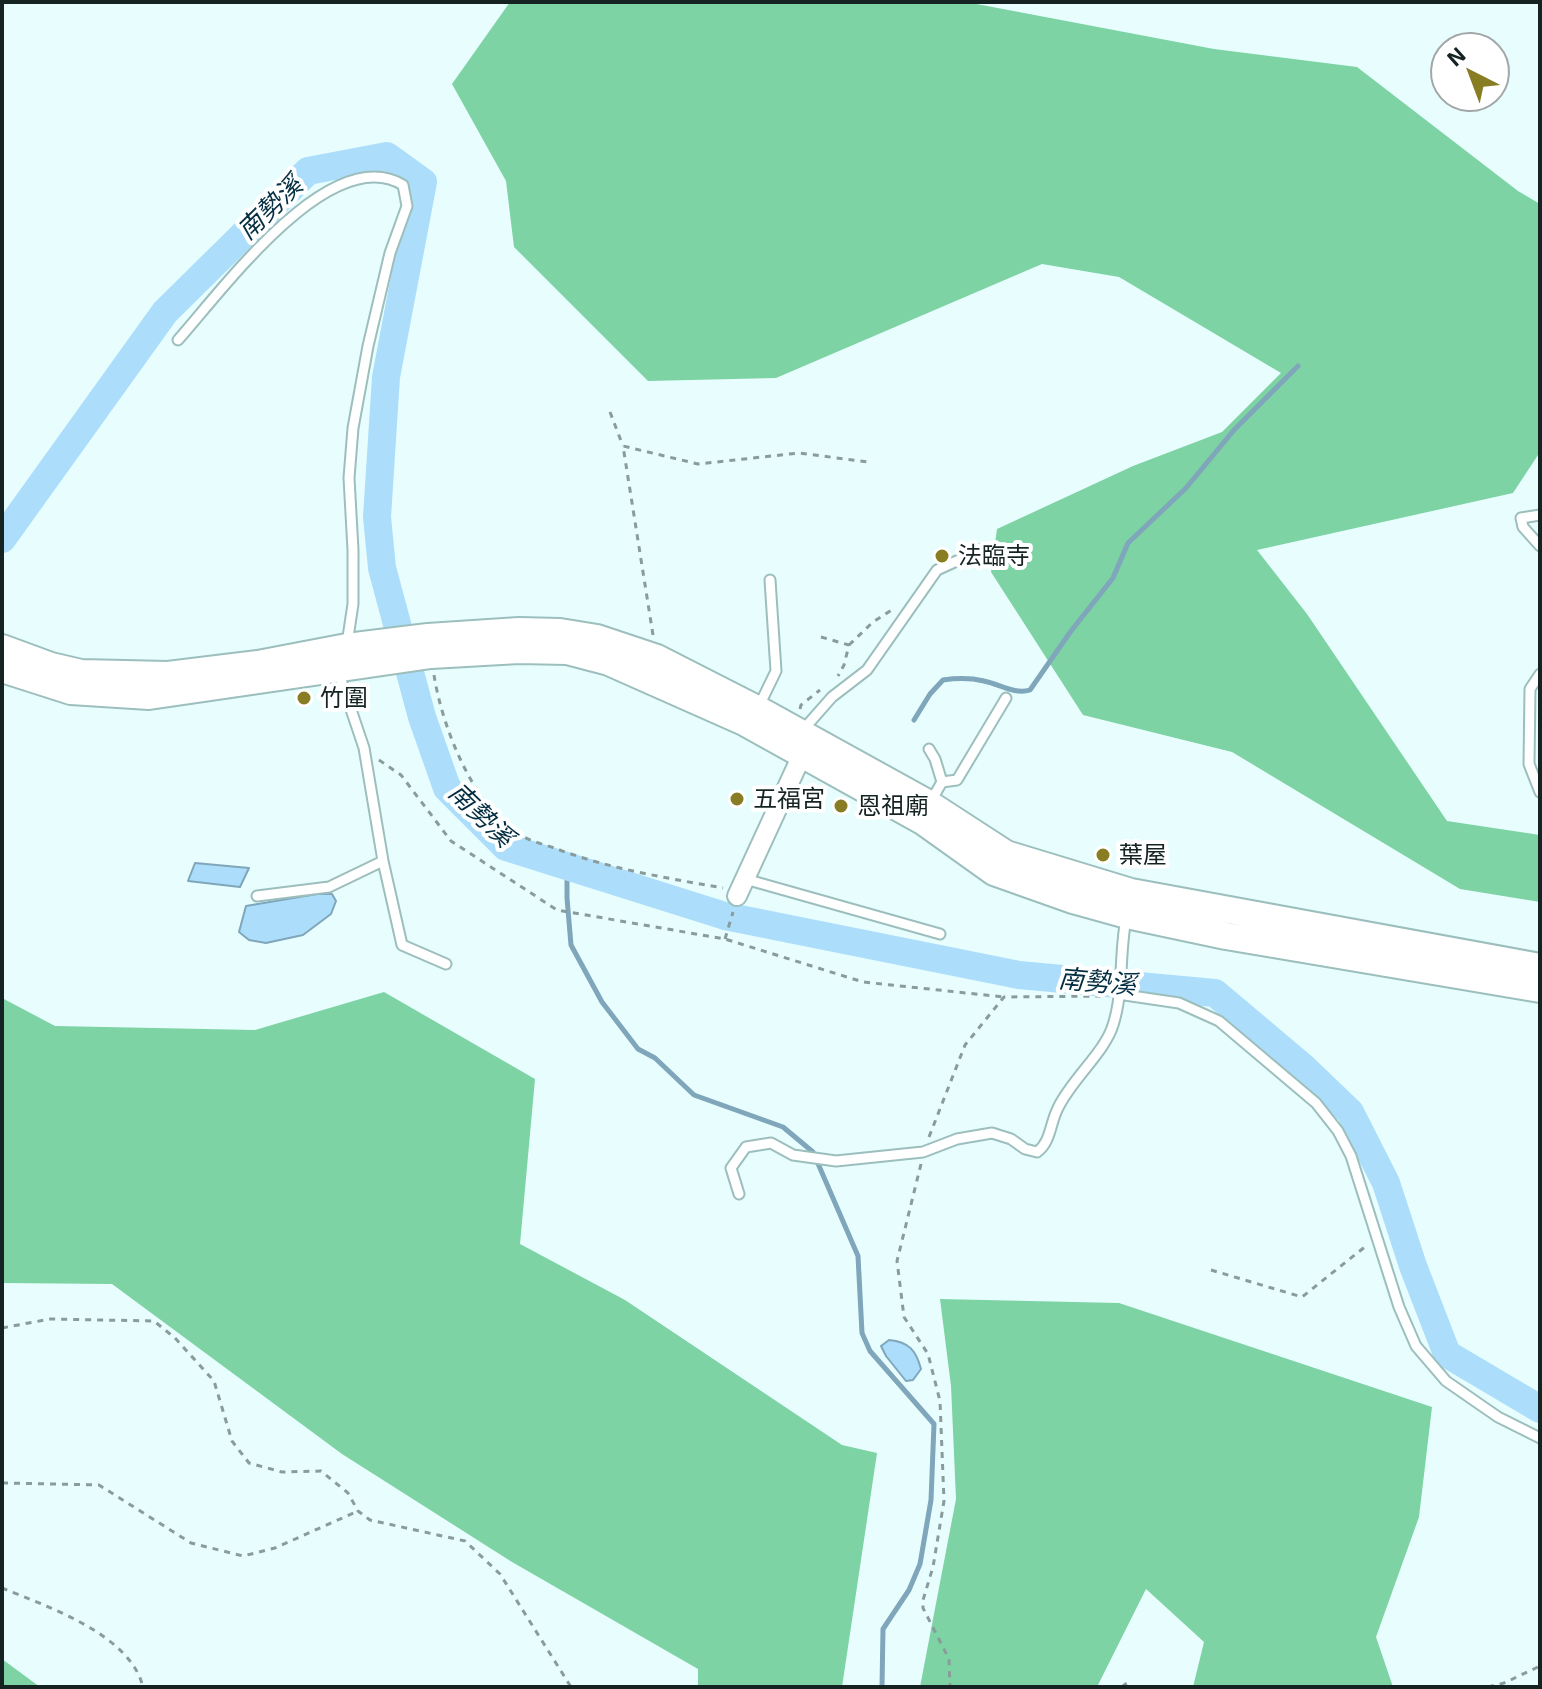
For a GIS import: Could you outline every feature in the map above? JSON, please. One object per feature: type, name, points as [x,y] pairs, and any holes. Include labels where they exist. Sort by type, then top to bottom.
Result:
[{"type":"street","points":[[2,648],[81,673],[168,675],[428,650],[519,631],[560,632],[597,638],[742,721],[931,803],[1006,854],[1128,911],[1226,936],[1540,989]]},
{"type":"street","points":[[2,669],[71,691],[149,696],[355,656]]},
{"type":"street","points":[[653,668],[757,709],[801,744]]},
{"type":"street","points":[[741,888],[801,744]]},
{"type":"street","points":[[1128,911],[1540,967]]},
{"type":"lane","points":[[178,340],[269,238],[306,204],[333,188],[367,175],[392,178],[403,185],[407,206],[390,253],[353,428],[349,478],[355,656],[364,748],[383,861],[402,945],[446,964]]},
{"type":"lane","points":[[1540,515],[1521,518],[1523,527],[1540,546]]},
{"type":"lane","points":[[801,744],[832,697],[867,670],[937,570],[985,548]]},
{"type":"lane","points":[[757,709],[776,671],[770,580]]},
{"type":"lane","points":[[1540,674],[1530,689],[1529,764],[1540,792]]},
{"type":"lane","points":[[931,803],[957,780],[1006,698]]},
{"type":"lane","points":[[929,749],[931,803]]},
{"type":"lane","points":[[257,896],[329,887],[383,861]]},
{"type":"lane","points":[[741,888],[940,934]]},
{"type":"lane","points":[[739,1194],[731,1168],[746,1147],[771,1143],[793,1155],[836,1161],[923,1152],[957,1139],[992,1133],[1011,1139],[1025,1149],[1037,1152],[1044,1147],[1056,1111],[1070,1086],[1113,1027],[1128,911]]},
{"type":"lane","points":[[1118,993],[1179,1003],[1219,1021],[1316,1103],[1338,1131],[1351,1156],[1399,1307],[1416,1346],[1446,1381],[1498,1417],[1540,1438]]},
{"type":"path","points":[[610,412],[623,446],[653,668]]},
{"type":"path","points":[[623,446],[698,464],[799,453],[868,462]]},
{"type":"path","points":[[838,677],[849,645],[889,611],[915,601]]},
{"type":"path","points":[[821,637],[849,645]]},
{"type":"path","points":[[428,650],[445,727],[465,768],[492,810],[521,836],[584,859],[677,880],[741,888],[725,939]]},
{"type":"path","points":[[801,744],[798,717],[801,705],[825,686]]},
{"type":"path","points":[[364,748],[401,775],[451,841],[557,910],[725,939],[863,982],[1004,997],[1118,993]]},
{"type":"path","points":[[950,1687],[949,1659],[923,1608],[944,1501],[940,1401],[928,1354],[904,1317],[897,1261],[923,1152],[965,1045],[1004,997]]},
{"type":"path","points":[[1211,1270],[1302,1297],[1377,1237]]},
{"type":"path","points":[[2,1328],[50,1319],[154,1321],[175,1338],[214,1381],[232,1441],[249,1463],[282,1472],[321,1471],[348,1493],[358,1511],[370,1520],[465,1541],[500,1574],[571,1687]]},
{"type":"path","points":[[2,1483],[99,1485],[191,1543],[243,1556],[275,1548],[358,1511]]},
{"type":"path","points":[[2,1588],[65,1614],[117,1645],[139,1672],[143,1687]]},
{"type":"path","points":[[1488,1687],[1540,1666]]},
{"type":"path","points":[[1122,1687],[1130,1680]]},
{"type":"green space","points":[[510,2],[966,2],[1214,49],[1357,67],[1518,191],[1540,204],[1540,452],[1513,493],[1257,550],[1307,614],[1447,821],[1540,835],[1540,902],[1460,889],[1232,752],[1083,715],[991,572],[997,529],[1133,466],[1222,432],[1281,373],[1119,277],[1042,264],[776,378],[648,381],[514,247],[506,181],[452,84]]},
{"type":"green space","points":[[384,992],[535,1079],[520,1244],[625,1300],[842,1445],[877,1453],[842,1687],[698,1687],[698,1669],[512,1562],[342,1454],[112,1284],[2,1283],[2,998],[55,1026],[255,1030]]},
{"type":"green space","points":[[940,1299],[1119,1303],[1432,1407],[1419,1517],[1376,1637],[1393,1687],[1193,1687],[1204,1642],[1146,1589],[1097,1687],[920,1687],[956,1499],[951,1386]]},
{"type":"green space","points":[[2,1659],[40,1687],[2,1687]]},
{"type":"water","points":[[195,863],[249,868],[240,887],[188,881]]},
{"type":"water","points":[[332,894],[336,901],[331,914],[303,935],[266,943],[249,940],[239,932],[246,906]]},
{"type":"water","points":[[889,1340],[907,1345],[917,1357],[921,1369],[913,1380],[906,1381],[886,1356],[881,1346]]},
{"type":"waterway","name":"南勢溪","points":[[2,539],[165,312],[308,171],[387,156],[423,182],[386,377],[377,517],[382,568],[422,717],[447,788],[506,847],[725,916],[1019,975],[1215,993],[1304,1068],[1350,1112],[1386,1183],[1413,1266],[1447,1354],[1540,1409]]},
{"type":"waterway","points":[[914,720],[943,680],[974,679],[1013,690],[1030,690],[1113,578],[1128,543],[1186,488],[1234,430],[1298,366]]},
{"type":"waterway","points":[[567,866],[571,945],[602,1002],[638,1049],[655,1058],[694,1095],[783,1127],[813,1152],[858,1256],[862,1333],[870,1351],[934,1424],[931,1500],[920,1564],[909,1590],[883,1629],[882,1687]]},
{"type":"place","name":"法臨寺","points":[[942,556]]},
{"type":"place","name":"竹圍","points":[[304,698]]},
{"type":"place","name":"五福宮","points":[[737,799]]},
{"type":"place","name":"恩祖廟","points":[[841,806]]},
{"type":"place","name":"葉屋","points":[[1103,855]]}]
